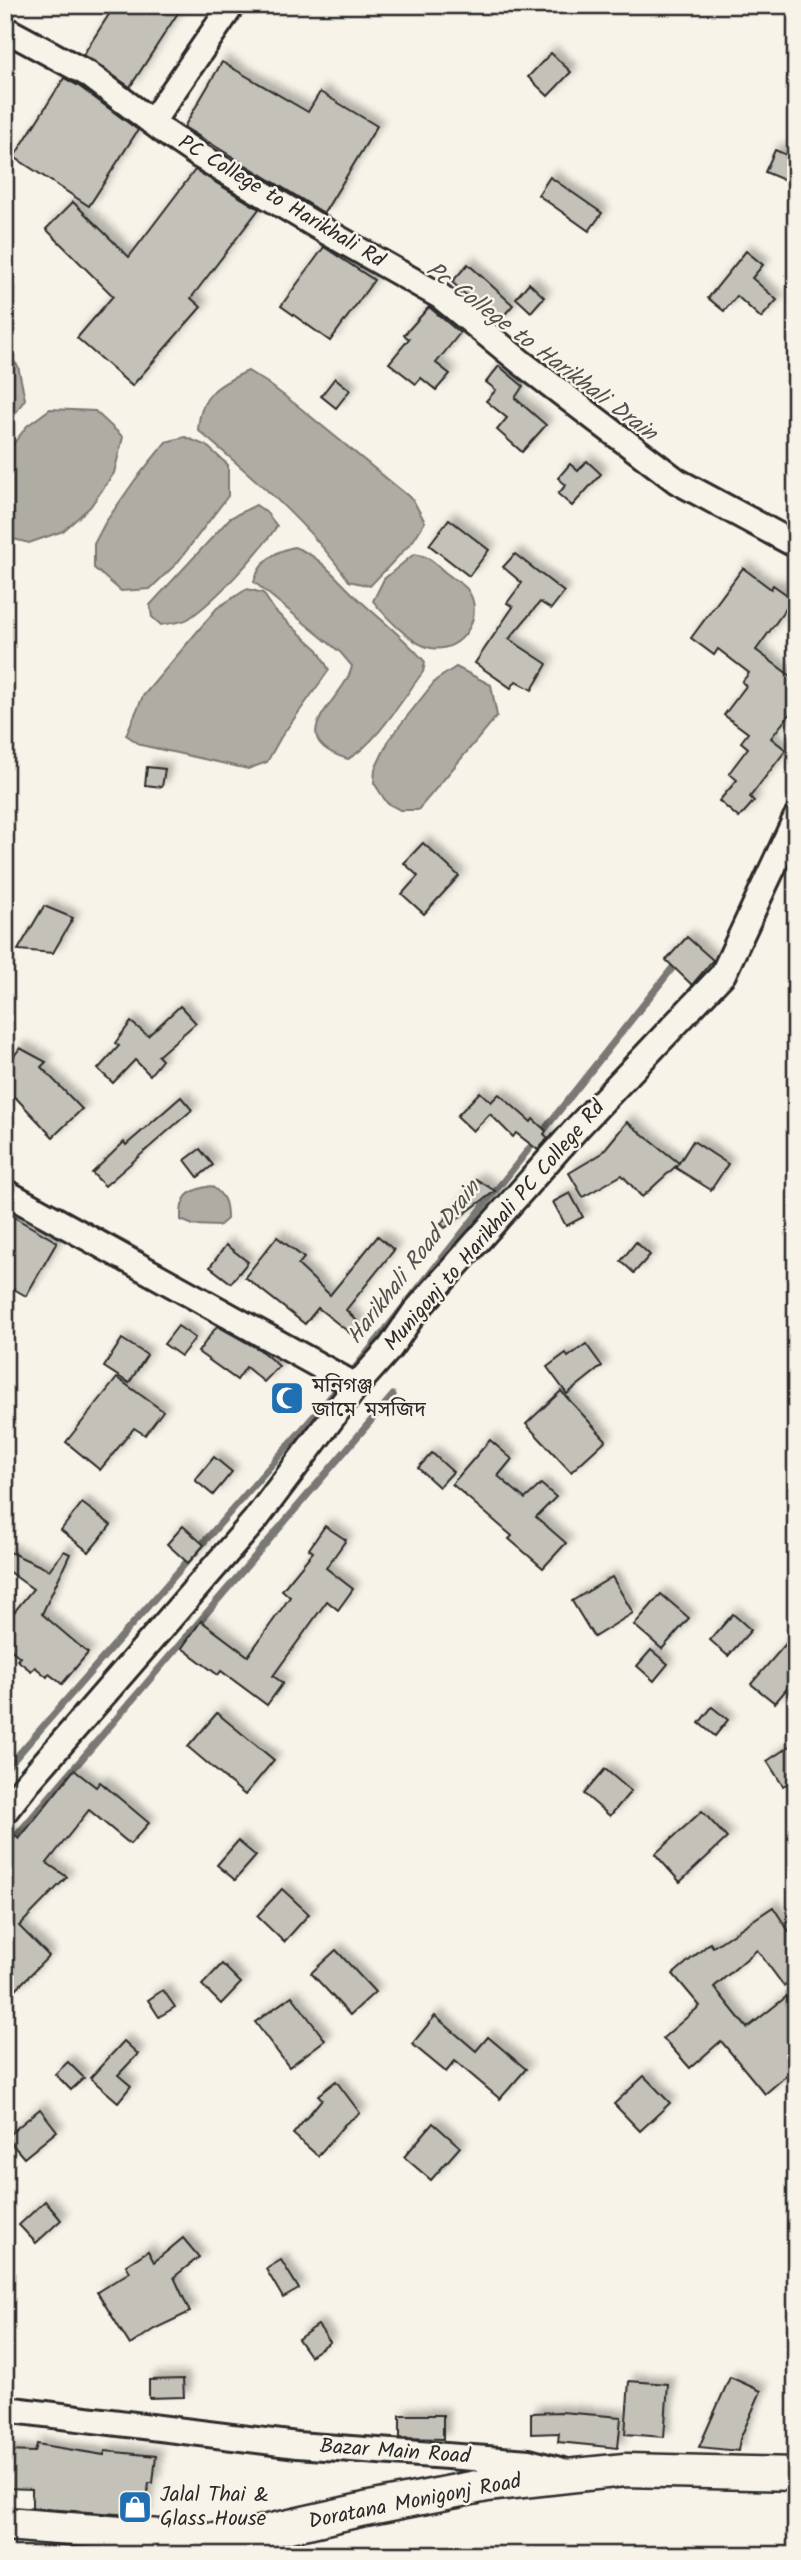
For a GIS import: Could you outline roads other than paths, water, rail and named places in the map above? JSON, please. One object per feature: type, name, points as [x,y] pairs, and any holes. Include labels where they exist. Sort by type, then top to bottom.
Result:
[{"type":"main road","name":"Doratana Monigonj Road","points":[[5,2524],[224,2541],[488,2485],[576,2474],[625,2470],[796,2474]]},
{"type":"street","points":[[152,122],[232,5]]},
{"type":"street","name":"PC College to Harikhali Rd","points":[[5,29],[88,74],[200,156],[440,296],[522,363],[677,481],[796,545]]},
{"type":"street","name":"Munigonj to Harikhali PC College Rd","points":[[5,1811],[26,1783],[256,1519],[356,1386],[390,1348],[414,1313],[578,1128],[723,974],[796,818]]},
{"type":"street","points":[[5,1192],[356,1386]]},
{"type":"street","name":"Bazar Main Road","points":[[5,2409],[297,2445],[528,2462],[576,2474]]},
{"type":"waterway","name":"Harikhali Road Drain","points":[[5,1770],[348,1377],[678,961]]},
{"type":"waterway","points":[[56,1207],[141,1253]]},
{"type":"waterway","name":"Harikhali Road Drain","points":[[10,1843],[393,1395]]},
{"type":"place","name":"মনিগঞ্জ জামে মসজিদ","points":[[287,1398]]},
{"type":"place","name":"Jalal Thai & Glass House","points":[[135,2507]]},
{"type":"water label","name":"Pc College to Harikhali Drain","points":[[541,352]]}]
